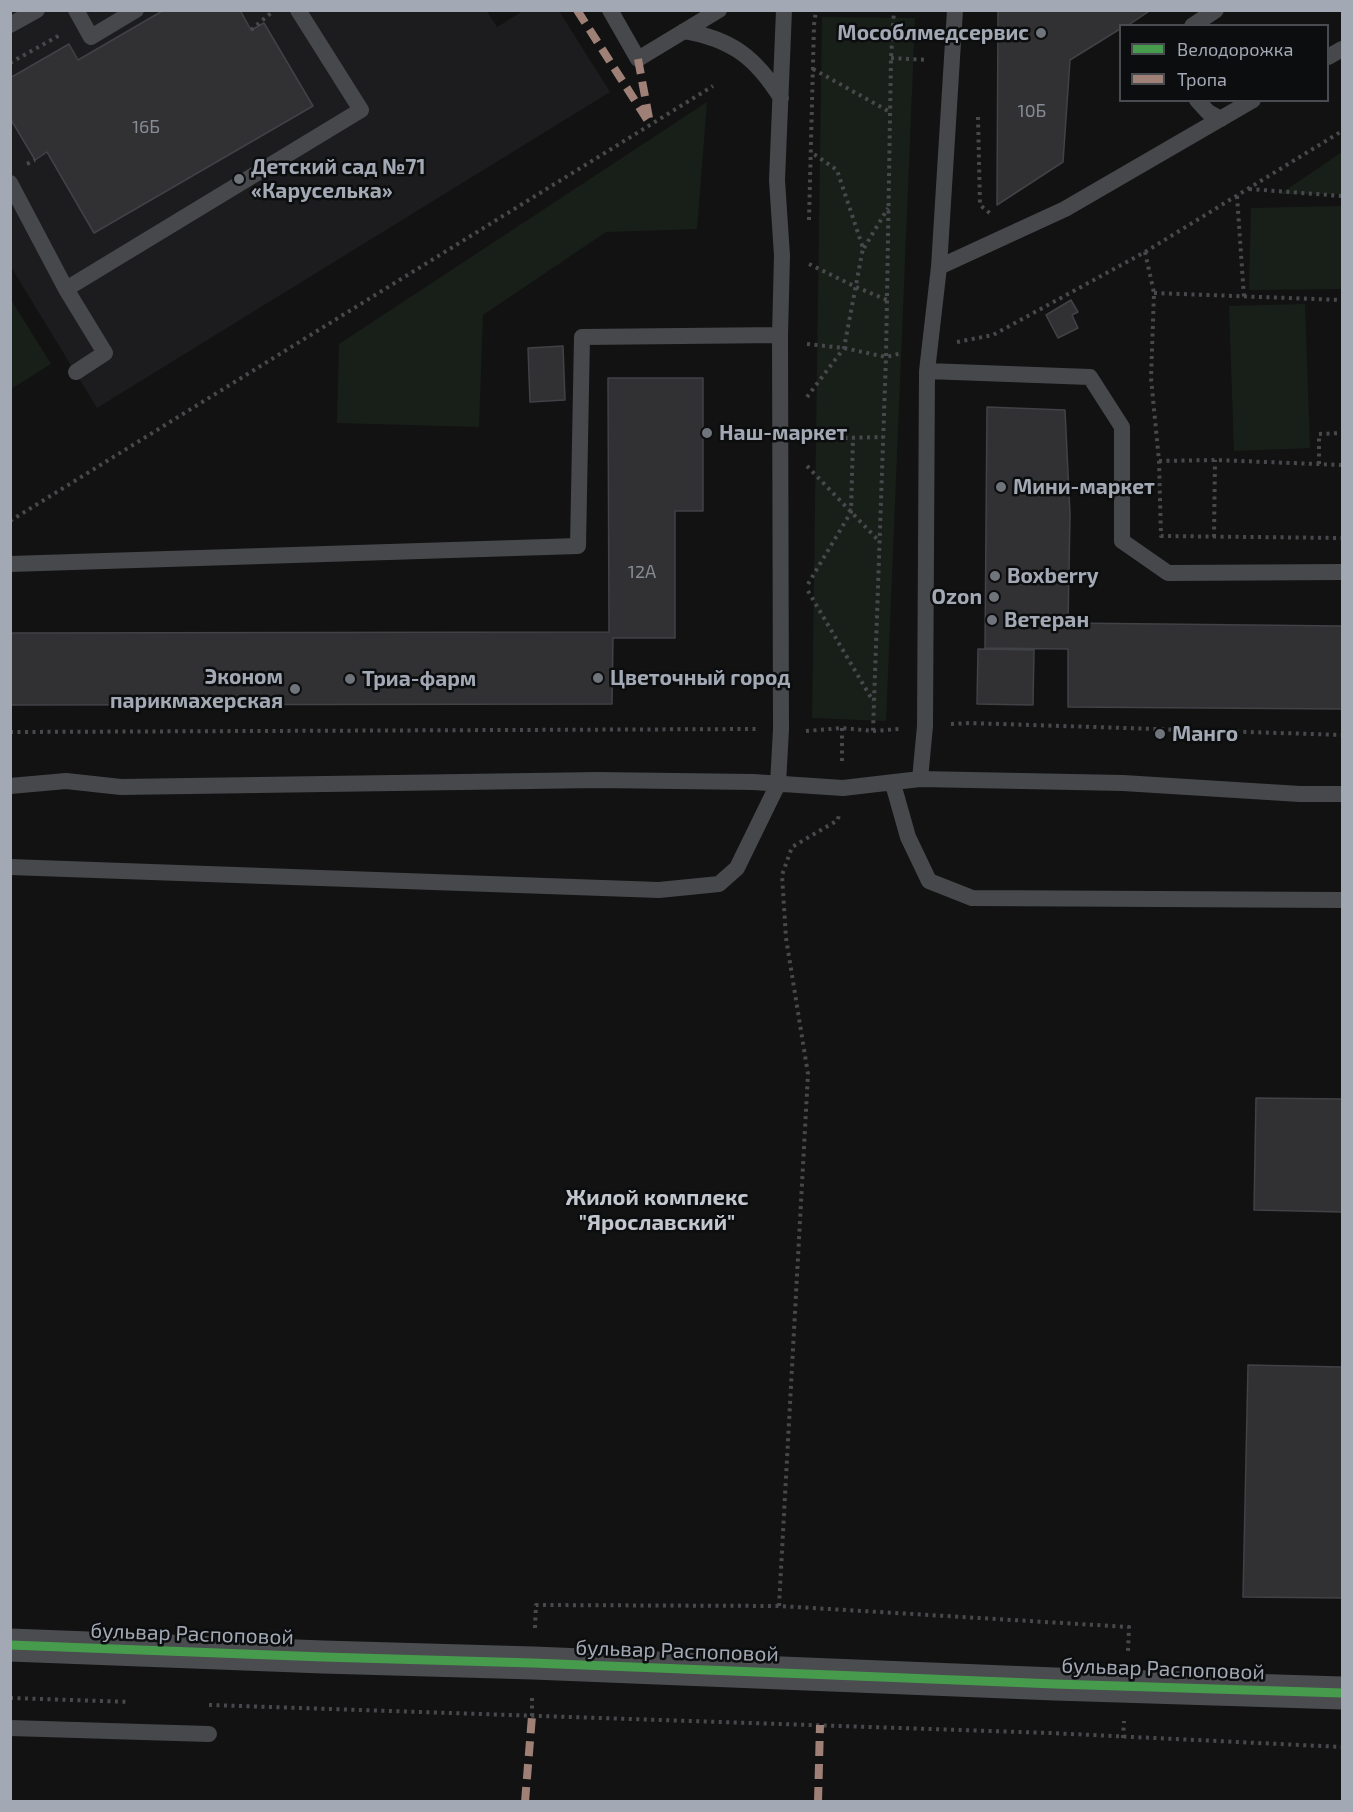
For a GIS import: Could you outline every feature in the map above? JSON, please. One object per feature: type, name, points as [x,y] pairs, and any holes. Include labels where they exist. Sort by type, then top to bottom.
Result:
[{"type":"street","name":"бульвар Распоповой","points":[[10,1645],[1342,1693]]},
{"type":"lane","points":[[10,25],[37,10]]},
{"type":"lane","points":[[76,10],[91,37],[136,10]]},
{"type":"lane","points":[[66,289],[361,110],[298,10]]},
{"type":"lane","points":[[610,10],[638,58],[719,10]]},
{"type":"lane","points":[[10,867],[659,890],[719,884],[737,868],[778,784],[781,729],[780,335],[782,256],[777,180],[784,10]]},
{"type":"lane","points":[[920,779],[925,726],[927,370],[939,267],[955,10]]},
{"type":"lane","points":[[1195,24],[1216,10]]},
{"type":"lane","points":[[684,32],[720,40],[736,49],[762,70],[781,98]]},
{"type":"lane","points":[[1199,102],[1208,112],[1221,119]]},
{"type":"lane","points":[[939,267],[1065,209],[1249,102]]},
{"type":"lane","points":[[10,183],[66,289],[105,353],[75,372]]},
{"type":"lane","points":[[10,564],[578,546],[582,337],[780,335]]},
{"type":"lane","points":[[927,370],[1090,376],[1122,427],[1122,541],[1168,573],[1342,572]]},
{"type":"lane","points":[[10,786],[66,781],[121,787],[598,780],[753,782],[843,788],[893,784],[920,779],[1123,783],[1300,794],[1342,794]]},
{"type":"lane","points":[[893,784],[908,837],[929,881],[972,898],[1342,900]]},
{"type":"lane","points":[[10,1728],[209,1734]]},
{"type":"path","points":[[251,30],[274,10]]},
{"type":"path","points":[[10,732],[781,729],[807,731],[842,728],[873,731],[886,357],[894,10]]},
{"type":"path","points":[[10,63],[66,32]]},
{"type":"path","points":[[813,69],[890,112]]},
{"type":"path","points":[[10,521],[713,86]]},
{"type":"path","points":[[977,113],[980,204],[998,221]]},
{"type":"path","points":[[780,335],[806,344],[844,348],[886,357],[930,346],[993,335],[1145,252],[1342,131]]},
{"type":"path","points":[[810,151],[837,170],[863,248]]},
{"type":"path","points":[[1248,189],[1342,196]]},
{"type":"path","points":[[1237,196],[1244,297]]},
{"type":"path","points":[[781,395],[806,400],[844,348],[863,248],[888,207]]},
{"type":"path","points":[[1145,252],[1154,293],[1151,378],[1159,461],[1161,536],[1342,538]]},
{"type":"path","points":[[782,256],[808,263],[887,300]]},
{"type":"path","points":[[1154,293],[1342,300]]},
{"type":"path","points":[[1319,464],[1319,434],[1342,433]]},
{"type":"path","points":[[806,439],[883,437]]},
{"type":"path","points":[[853,438],[852,512],[806,587],[874,703]]},
{"type":"path","points":[[1159,461],[1215,460],[1342,465]]},
{"type":"path","points":[[1214,537],[1215,460]]},
{"type":"path","points":[[806,465],[879,541]]},
{"type":"path","points":[[969,723],[1342,735]]},
{"type":"path","points":[[779,1606],[808,1074],[786,938],[782,875],[792,847],[838,820]]},
{"type":"path","points":[[536,1605],[779,1606],[1129,1627]]},
{"type":"path","points":[[10,1698],[140,1702]]},
{"type":"path","points":[[198,1705],[1050,1733],[1342,1747]]},
{"type":"shaded area","name":"Детский сад №71 «Каруселька»","points":[[486,10],[497,27],[523,11],[559,11],[610,92],[97,408],[11,267],[11,11]]},
{"type":"shaded area","points":[[822,17],[915,18],[886,721],[812,718]]},
{"type":"shaded area","points":[[707,102],[697,229],[606,232],[483,315],[479,427],[337,423],[339,344]]},
{"type":"shaded area","points":[[1342,152],[1342,194],[1280,194]]},
{"type":"shaded area","points":[[1342,206],[1342,289],[1249,290],[1251,208]]},
{"type":"shaded area","points":[[10,298],[51,364],[11,389],[10,389]]},
{"type":"shaded area","points":[[1305,304],[1310,448],[1234,451],[1229,306]]},
{"type":"building","points":[[164,10],[240,10],[251,30],[264,23],[313,106],[94,233],[47,152],[35,160],[10,118],[10,78],[69,44],[78,60]]},
{"type":"building","points":[[998,10],[1151,10],[1130,24],[1119,24],[1119,30],[1070,60],[1063,162],[997,205]]},
{"type":"building","points":[[1071,300],[1078,312],[1072,315],[1078,328],[1058,338],[1046,315]]},
{"type":"building","points":[[563,346],[565,400],[530,402],[528,348]]},
{"type":"building","points":[[608,378],[703,378],[703,511],[675,511],[675,638],[613,638],[612,704],[10,705],[10,633],[609,632]]},
{"type":"building","points":[[987,407],[1065,410],[1070,514],[1068,623],[1342,626],[1342,709],[1068,707],[1068,649],[985,648]]},
{"type":"building","points":[[978,649],[1034,650],[1033,705],[977,704]]},
{"type":"building","points":[[1256,1098],[1342,1099],[1342,1212],[1254,1210]]},
{"type":"building","points":[[1248,1365],[1342,1367],[1342,1598],[1243,1597]]},
{"type":"marked path","points":[[577,10],[650,124]]},
{"type":"marked path","points":[[638,59],[649,118]]},
{"type":"marked path","points":[[525,1802],[532,1716]]},
{"type":"marked path","points":[[818,1802],[820,1725]]},
{"type":"cycle path","points":[[10,1645],[1342,1693]]},
{"type":"place","name":"Мособлмедсервис","points":[[1041,33]]},
{"type":"place","name":"Детский сад №71 «Каруселька»","points":[[239,179]]},
{"type":"place","name":"Наш-маркет","points":[[707,433]]},
{"type":"place","name":"Мини-маркет","points":[[1001,487]]},
{"type":"place","name":"Boxberry","points":[[995,576]]},
{"type":"place","name":"Ozon","points":[[994,597]]},
{"type":"place","name":"Ветеран","points":[[992,620]]},
{"type":"place","name":"Цветочный город","points":[[598,678]]},
{"type":"place","name":"Триа-фарм","points":[[350,679]]},
{"type":"place","name":"Эконом парикмахерская","points":[[295,689]]},
{"type":"place","name":"Манго","points":[[1160,734]]},
{"type":"district","name":"Жилой комплекс \"Ярославский\"","points":[[657,1210]]}]
